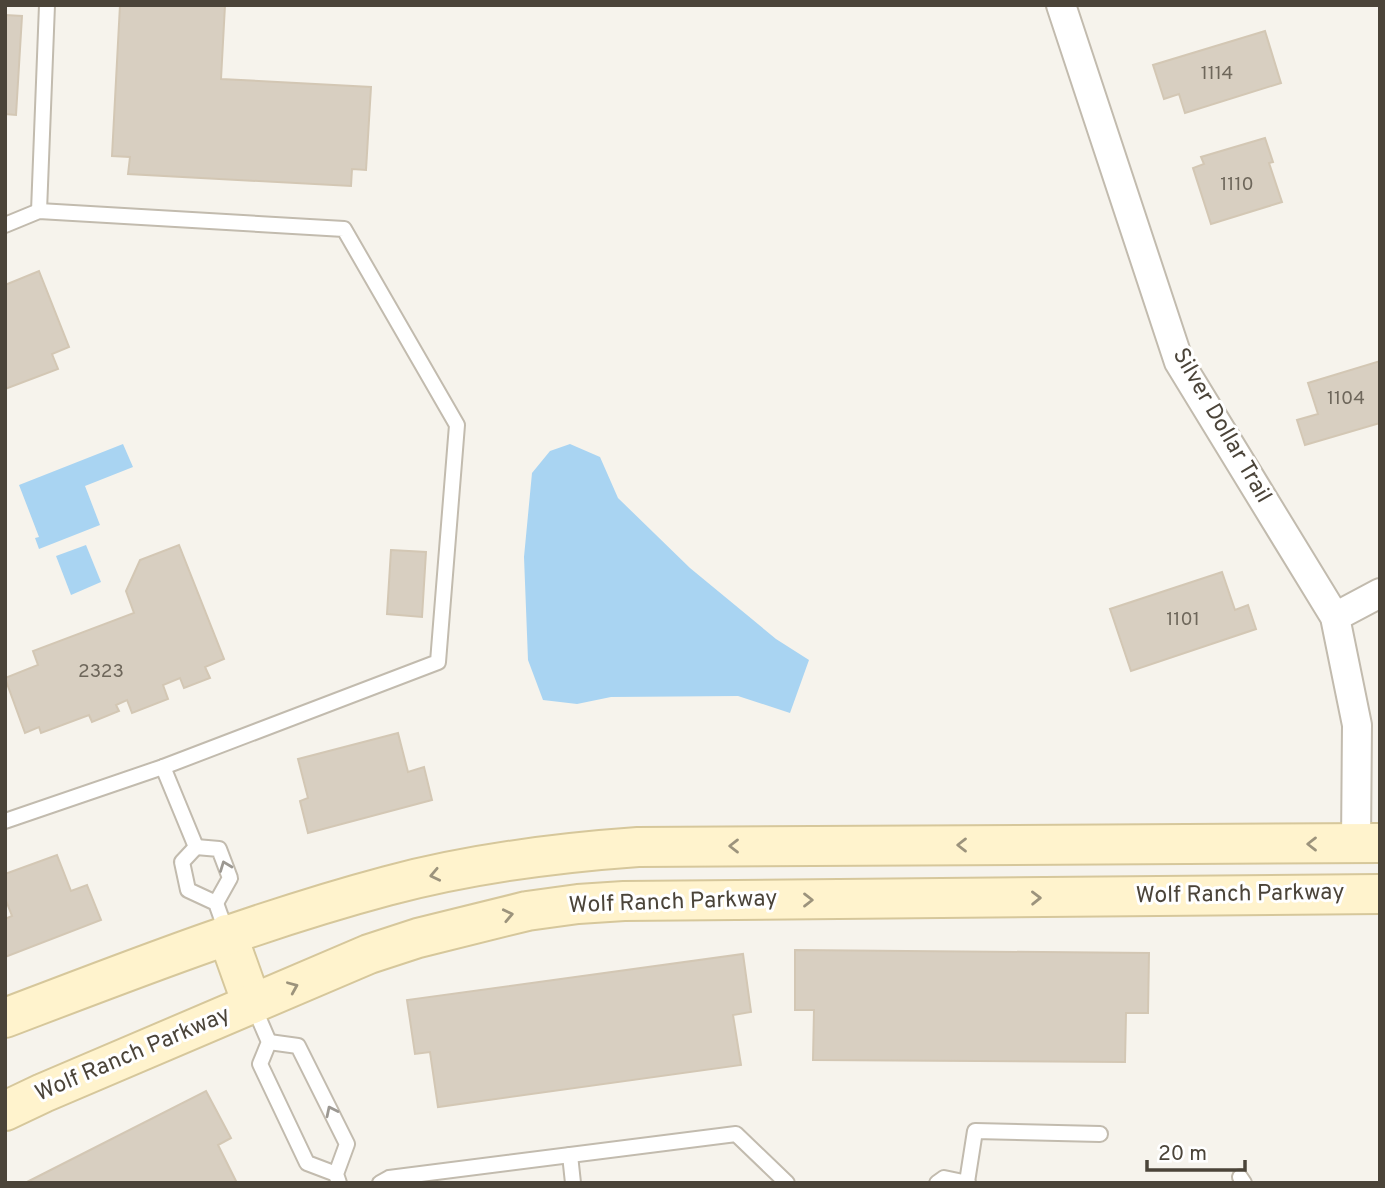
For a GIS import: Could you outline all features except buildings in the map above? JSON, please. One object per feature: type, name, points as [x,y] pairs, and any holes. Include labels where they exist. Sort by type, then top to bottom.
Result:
[{"type":"street","name":"Silver Dollar Trail","points":[[1061,5],[1179,362],[1335,617],[1357,725],[1368,843]]},
{"type":"street","points":[[1335,617],[1380,593]]},
{"type":"street","points":[[5,1018],[222,919],[436,874],[548,854],[638,846],[1368,843],[1369,894]]},
{"type":"street","name":"Wolf Ranch Parkway","points":[[5,1111],[369,954],[418,938],[527,911],[578,904],[651,901],[1369,894]]},
{"type":"street","points":[[222,919],[253,1004]]},
{"type":"lane","points":[[39,211],[47,5]]},
{"type":"lane","points":[[5,225],[39,211],[344,229],[457,425],[438,662],[163,767],[5,821]]},
{"type":"lane","points":[[163,767],[196,847]]},
{"type":"lane","points":[[196,847],[219,849],[230,878],[222,919],[188,890],[182,862],[196,847]]},
{"type":"lane","points":[[253,1004],[269,1042],[260,1064],[307,1163],[338,1178],[347,1144],[298,1045],[269,1042]]},
{"type":"lane","points":[[937,1183],[944,1178],[968,1183],[975,1131],[1100,1134]]},
{"type":"lane","points":[[387,1181],[736,1134],[787,1183]]},
{"type":"lane","points":[[570,1155],[573,1183]]},
{"type":"water","points":[[123,444],[133,467],[85,486],[100,525],[39,549],[35,538],[39,537],[19,485]]},
{"type":"water","points":[[570,444],[600,457],[618,498],[690,568],[776,639],[809,660],[790,713],[738,696],[611,697],[577,704],[543,700],[528,660],[524,557],[532,473],[550,451]]},
{"type":"water","points":[[86,545],[101,582],[71,595],[56,556]]}]
